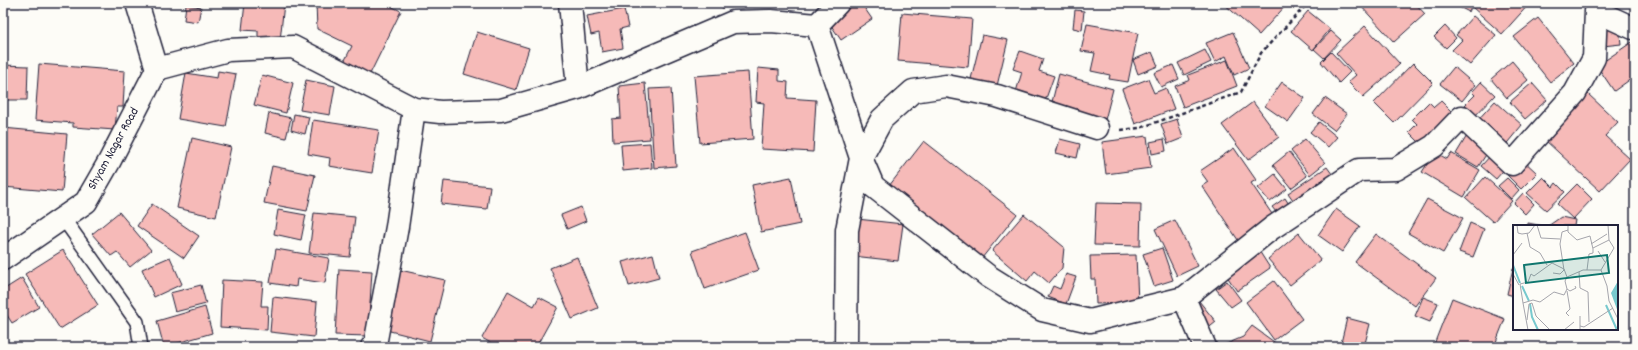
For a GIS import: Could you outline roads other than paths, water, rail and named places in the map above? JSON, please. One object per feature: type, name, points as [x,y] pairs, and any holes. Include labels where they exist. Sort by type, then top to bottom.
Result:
[{"type":"street","points":[[138,3],[157,69],[228,50],[293,47],[414,109],[440,112],[501,110],[578,88],[733,22],[771,21],[817,25]]},
{"type":"street","points":[[570,3],[578,88]]},
{"type":"street","points":[[817,25],[838,3]]},
{"type":"street","points":[[817,25],[861,158],[873,186],[988,276],[1042,310],[1090,321],[1184,298],[1272,228],[1359,170],[1396,169],[1434,146],[1462,117],[1512,164],[1575,93],[1594,58],[1596,11],[1633,28],[1635,27]]},
{"type":"street","name":"Shyam Nagar Road","points":[[3,259],[86,202],[109,162],[157,69]]},
{"type":"street","points":[[846,347],[848,230],[861,158],[882,119],[913,91],[946,86],[997,96],[1097,128]]},
{"type":"street","points":[[372,347],[375,345],[397,227],[414,109]]},
{"type":"street","points":[[1184,298],[1205,347]]},
{"type":"lane","points":[[63,218],[136,322],[142,347]]}]
